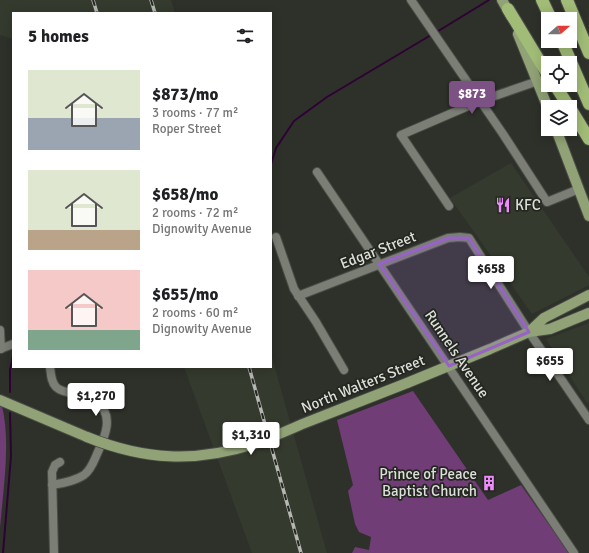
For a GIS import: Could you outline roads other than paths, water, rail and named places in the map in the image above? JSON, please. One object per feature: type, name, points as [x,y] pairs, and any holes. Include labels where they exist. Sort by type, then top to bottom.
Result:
[{"type":"highway","points":[[542,0],[548,12]]},
{"type":"highway","points":[[567,0],[589,53]]},
{"type":"highway","points":[[505,5],[541,74]]},
{"type":"highway","points":[[565,48],[589,104]]},
{"type":"highway","points":[[577,119],[589,139]]},
{"type":"main road","points":[[559,136],[589,216]]},
{"type":"main road","points":[[577,185],[589,196]]},
{"type":"main road","name":"North Walters Street","points":[[529,332],[544,318],[589,295]]},
{"type":"main road","name":"North Walters Street","points":[[0,400],[108,445],[141,454],[193,457],[214,454],[254,444],[449,366],[529,332],[550,329],[589,313]]},
{"type":"street","points":[[411,0],[547,202],[577,185]]},
{"type":"street","points":[[449,206],[400,134],[480,101],[541,79]]},
{"type":"street","name":"Runnels Avenue","points":[[317,172],[574,553]]},
{"type":"street","points":[[276,237],[294,289],[316,322],[344,370]]},
{"type":"street","name":"Edgar Street","points":[[298,296],[448,238],[468,238],[529,332]]},
{"type":"street","points":[[0,330],[6,347]]},
{"type":"street","points":[[529,332],[589,420]]},
{"type":"street","points":[[50,368],[50,376],[56,387],[61,390],[81,394],[98,402],[105,412],[107,424],[105,436],[92,466],[87,472],[74,480],[52,485]]},
{"type":"street","points":[[54,553],[52,472],[55,465],[60,462]]},
{"type":"waterway","points":[[435,33],[489,0]]},
{"type":"waterway","points":[[272,161],[276,148],[294,121],[327,97],[431,35]]},
{"type":"waterway","points":[[10,392],[10,370],[12,361]]},
{"type":"waterway","points":[[3,553],[11,456],[10,413]]},
{"type":"railway","points":[[93,0],[97,12]]},
{"type":"railway","points":[[151,0],[155,12]]},
{"type":"railway","points":[[249,368],[301,553]]},
{"type":"place","name":"KFC","points":[[503,205]]},
{"type":"place","name":"Prince of Peace Baptist Church","points":[[489,483]]}]
